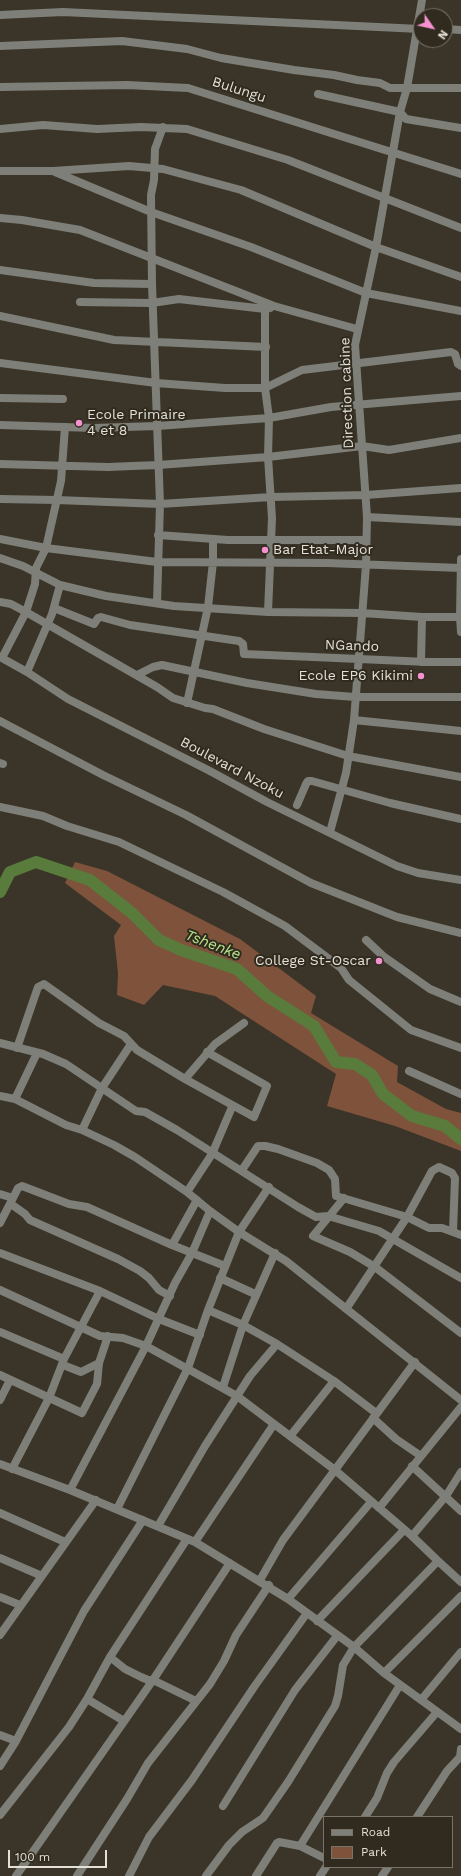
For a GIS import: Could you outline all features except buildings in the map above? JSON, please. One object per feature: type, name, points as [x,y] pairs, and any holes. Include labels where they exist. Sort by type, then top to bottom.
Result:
[{"type":"street","points":[[0,15],[63,12],[413,29]]},
{"type":"street","points":[[1,44],[122,41],[187,49],[221,58],[380,83],[390,88],[461,88]]},
{"type":"street","name":"Direction cabine","points":[[330,832],[346,773],[354,720],[366,565],[367,517],[358,406],[356,363],[357,329],[376,247],[400,112],[407,88],[415,48]]},
{"type":"street","name":"Bulungu","points":[[0,87],[127,85],[188,88],[461,174]]},
{"type":"street","points":[[318,94],[400,112],[406,119],[461,128]]},
{"type":"street","points":[[0,129],[43,125],[97,129],[163,127],[187,128],[288,160],[461,228]]},
{"type":"street","points":[[157,603],[157,562],[160,504],[153,341],[151,212],[155,168],[153,161],[155,149],[163,127]]},
{"type":"street","points":[[0,171],[53,171],[129,166],[155,168],[241,190],[376,247],[461,277]]},
{"type":"street","points":[[53,171],[151,212],[251,248],[366,293],[461,311]]},
{"type":"street","points":[[0,218],[22,220],[80,230],[274,306],[357,329]]},
{"type":"street","points":[[0,270],[94,283],[152,284]]},
{"type":"street","points":[[80,302],[152,303],[179,299],[265,310],[274,306]]},
{"type":"street","points":[[265,310],[268,457],[272,540],[268,612]]},
{"type":"street","points":[[0,316],[110,339],[266,347]]},
{"type":"street","points":[[0,362],[156,383],[219,388],[266,388],[302,370],[451,352],[455,354],[458,364],[461,366]]},
{"type":"street","points":[[0,425],[65,427],[156,426],[268,418],[331,407],[358,406],[461,396]]},
{"type":"street","points":[[0,398],[63,399]]},
{"type":"street","points":[[1,658],[26,612],[34,589],[37,565],[46,548],[57,500],[63,464],[65,427]]},
{"type":"street","points":[[0,464],[63,464],[108,467],[158,465],[268,457],[362,446],[390,450],[461,438]]},
{"type":"street","points":[[0,499],[160,504],[271,497],[366,495],[461,488]]},
{"type":"street","points":[[367,517],[461,522]]},
{"type":"street","points":[[158,535],[213,539],[366,540]]},
{"type":"street","points":[[0,539],[46,548],[157,562],[461,565],[461,632]]},
{"type":"street","points":[[187,703],[208,607],[213,562],[213,539]]},
{"type":"street","points":[[0,558],[36,572],[60,585],[106,596],[174,606],[268,612],[362,613],[422,617],[460,617]]},
{"type":"street","points":[[27,672],[54,608],[60,585]]},
{"type":"street","points":[[0,602],[11,604],[26,612],[137,675],[173,698],[213,709],[264,729],[348,756],[461,777]]},
{"type":"street","points":[[54,608],[94,624],[98,618],[102,617],[130,625],[202,636]]},
{"type":"street","points":[[421,662],[422,617]]},
{"type":"street","name":"NGando","points":[[202,636],[239,641],[243,644],[243,653],[421,662],[461,662]]},
{"type":"street","name":"Boulevard Nzoku","points":[[1,658],[27,672],[68,699],[208,770],[267,802],[407,870],[461,880]]},
{"type":"street","points":[[137,675],[159,665],[247,683],[316,694],[355,697],[461,697]]},
{"type":"street","points":[[354,720],[461,731]]},
{"type":"street","points":[[0,722],[103,775],[186,815],[311,883],[397,917],[461,933]]},
{"type":"street","points":[[298,805],[308,781],[461,820]]},
{"type":"street","points":[[0,807],[43,816],[67,826],[119,842],[223,892],[285,926],[341,968],[349,980],[411,1030],[461,1048]]},
{"type":"street","points":[[366,940],[383,956],[430,989],[461,1002]]},
{"type":"street","points":[[17,1048],[38,987],[42,984],[99,1023],[124,1036],[131,1044],[185,1079],[232,1107],[254,1117],[267,1086],[207,1052]]},
{"type":"street","points":[[185,1079],[207,1052],[222,1038],[244,1023]]},
{"type":"street","points":[[0,1043],[37,1052],[66,1064],[136,1111],[145,1112],[177,1130],[212,1154],[242,1170],[298,1207],[316,1216],[328,1216],[364,1226],[394,1238],[461,1278]]},
{"type":"street","points":[[82,1130],[102,1088],[131,1044]]},
{"type":"street","points":[[15,1099],[37,1052]]},
{"type":"street","points":[[409,1071],[461,1094]]},
{"type":"street","points":[[0,1096],[15,1099],[66,1125],[82,1130],[135,1157],[187,1192],[239,1232],[275,1253],[399,1352],[415,1362],[461,1400]]},
{"type":"street","points":[[187,1192],[212,1154],[232,1107]]},
{"type":"street","points":[[242,1170],[258,1146],[272,1148],[317,1163],[329,1170],[335,1179],[336,1196],[407,1217],[429,1228],[453,1232],[461,1235]]},
{"type":"street","points":[[346,1310],[407,1217],[432,1171],[439,1167],[454,1174],[455,1178],[453,1232]]},
{"type":"street","points":[[0,1223],[18,1188],[22,1186],[69,1204],[87,1206],[172,1245],[225,1266]]},
{"type":"street","points":[[117,1509],[188,1368],[220,1278],[239,1232],[269,1187]]},
{"type":"street","points":[[0,1194],[12,1201],[30,1220],[118,1259],[140,1271],[149,1278],[159,1290],[170,1296]]},
{"type":"street","points":[[344,1198],[313,1234],[314,1236],[350,1252],[375,1267],[461,1333]]},
{"type":"street","points":[[172,1245],[197,1200]]},
{"type":"street","points":[[70,1490],[146,1346],[158,1319],[192,1253],[210,1211]]},
{"type":"street","points":[[0,1253],[100,1291],[158,1319],[200,1335]]},
{"type":"street","points":[[223,1387],[243,1324],[255,1294],[275,1253]]},
{"type":"street","points":[[220,1278],[255,1294]]},
{"type":"street","points":[[0,1290],[100,1336],[123,1338],[146,1346],[223,1387],[291,1435],[335,1470],[412,1536],[438,1561],[459,1577]]},
{"type":"street","points":[[12,1469],[49,1398],[64,1362],[100,1291]]},
{"type":"street","points":[[208,1310],[243,1324],[334,1381],[374,1415],[396,1439],[421,1456]]},
{"type":"street","points":[[0,1332],[82,1372],[99,1363]]},
{"type":"street","points":[[0,1375],[83,1412],[97,1384],[99,1363],[108,1336]]},
{"type":"street","points":[[158,1526],[205,1446],[237,1396],[256,1367],[277,1344]]},
{"type":"street","points":[[260,1580],[283,1540],[374,1415],[415,1362]]},
{"type":"street","points":[[0,1400],[10,1380]]},
{"type":"street","points":[[291,1435],[334,1381]]},
{"type":"street","points":[[379,1508],[461,1407]]},
{"type":"street","points":[[0,1815],[53,1749],[87,1699],[110,1657],[274,1424]]},
{"type":"street","points":[[0,1464],[96,1500],[158,1526],[191,1541],[269,1585],[354,1647],[400,1685],[437,1712],[460,1725]]},
{"type":"street","points":[[412,1466],[461,1511]]},
{"type":"street","points":[[412,1536],[446,1496],[461,1472]]},
{"type":"street","points":[[0,1635],[96,1500]]},
{"type":"street","points":[[288,1599],[371,1502]]},
{"type":"street","points":[[0,1513],[65,1542]]},
{"type":"street","points":[[0,1766],[16,1741],[84,1611],[143,1520]]},
{"type":"street","points":[[317,1621],[404,1530]]},
{"type":"street","points":[[0,1558],[42,1576]]},
{"type":"street","points":[[206,1876],[229,1845],[242,1832],[263,1818],[288,1782],[335,1706],[343,1664],[354,1647],[438,1561]]},
{"type":"street","points":[[16,1876],[153,1680],[230,1563]]},
{"type":"street","points":[[77,1876],[127,1799],[148,1763],[210,1684],[224,1661],[236,1635],[269,1585]]},
{"type":"street","points":[[384,1673],[461,1596]]},
{"type":"street","points":[[0,1597],[20,1605]]},
{"type":"street","points":[[129,1876],[149,1837],[192,1780],[254,1687],[307,1613]]},
{"type":"street","points":[[223,1806],[295,1690],[337,1636]]},
{"type":"street","points":[[421,1700],[461,1652]]},
{"type":"street","points":[[110,1657],[125,1669],[141,1678],[153,1680],[196,1701]]},
{"type":"street","points":[[300,1846],[400,1685]]},
{"type":"street","points":[[87,1699],[124,1721]]},
{"type":"street","points":[[366,1816],[377,1798],[387,1773],[394,1762],[437,1712]]},
{"type":"street","points":[[0,1735],[16,1741]]},
{"type":"street","points":[[418,1816],[447,1771],[460,1757],[461,1749]]},
{"type":"street","points":[[256,1876],[276,1843],[284,1842],[300,1846],[323,1858]]},
{"type":"green space","points":[[75,862],[107,871],[240,939],[316,996],[311,1013],[398,1066],[397,1082],[446,1109],[461,1113],[461,1151],[395,1126],[327,1106],[336,1074],[215,996],[163,985],[144,1005],[117,995],[118,973],[114,936],[121,925],[65,883]]},
{"type":"waterway","name":"Tshenke","points":[[0,892],[10,872],[36,862],[90,880],[132,913],[159,940],[181,950],[237,969],[267,996],[314,1026],[336,1062],[355,1064],[372,1075],[383,1094],[412,1116],[445,1126],[461,1139]]},
{"type":"place","name":"Ecole Primaire 4 et 8","points":[[79,423]]},
{"type":"place","name":"Bar Etat-Major","points":[[265,550]]},
{"type":"place","name":"Ecole EP6 Kikimi","points":[[421,676]]},
{"type":"place","name":"College St-Oscar","points":[[379,961]]}]
